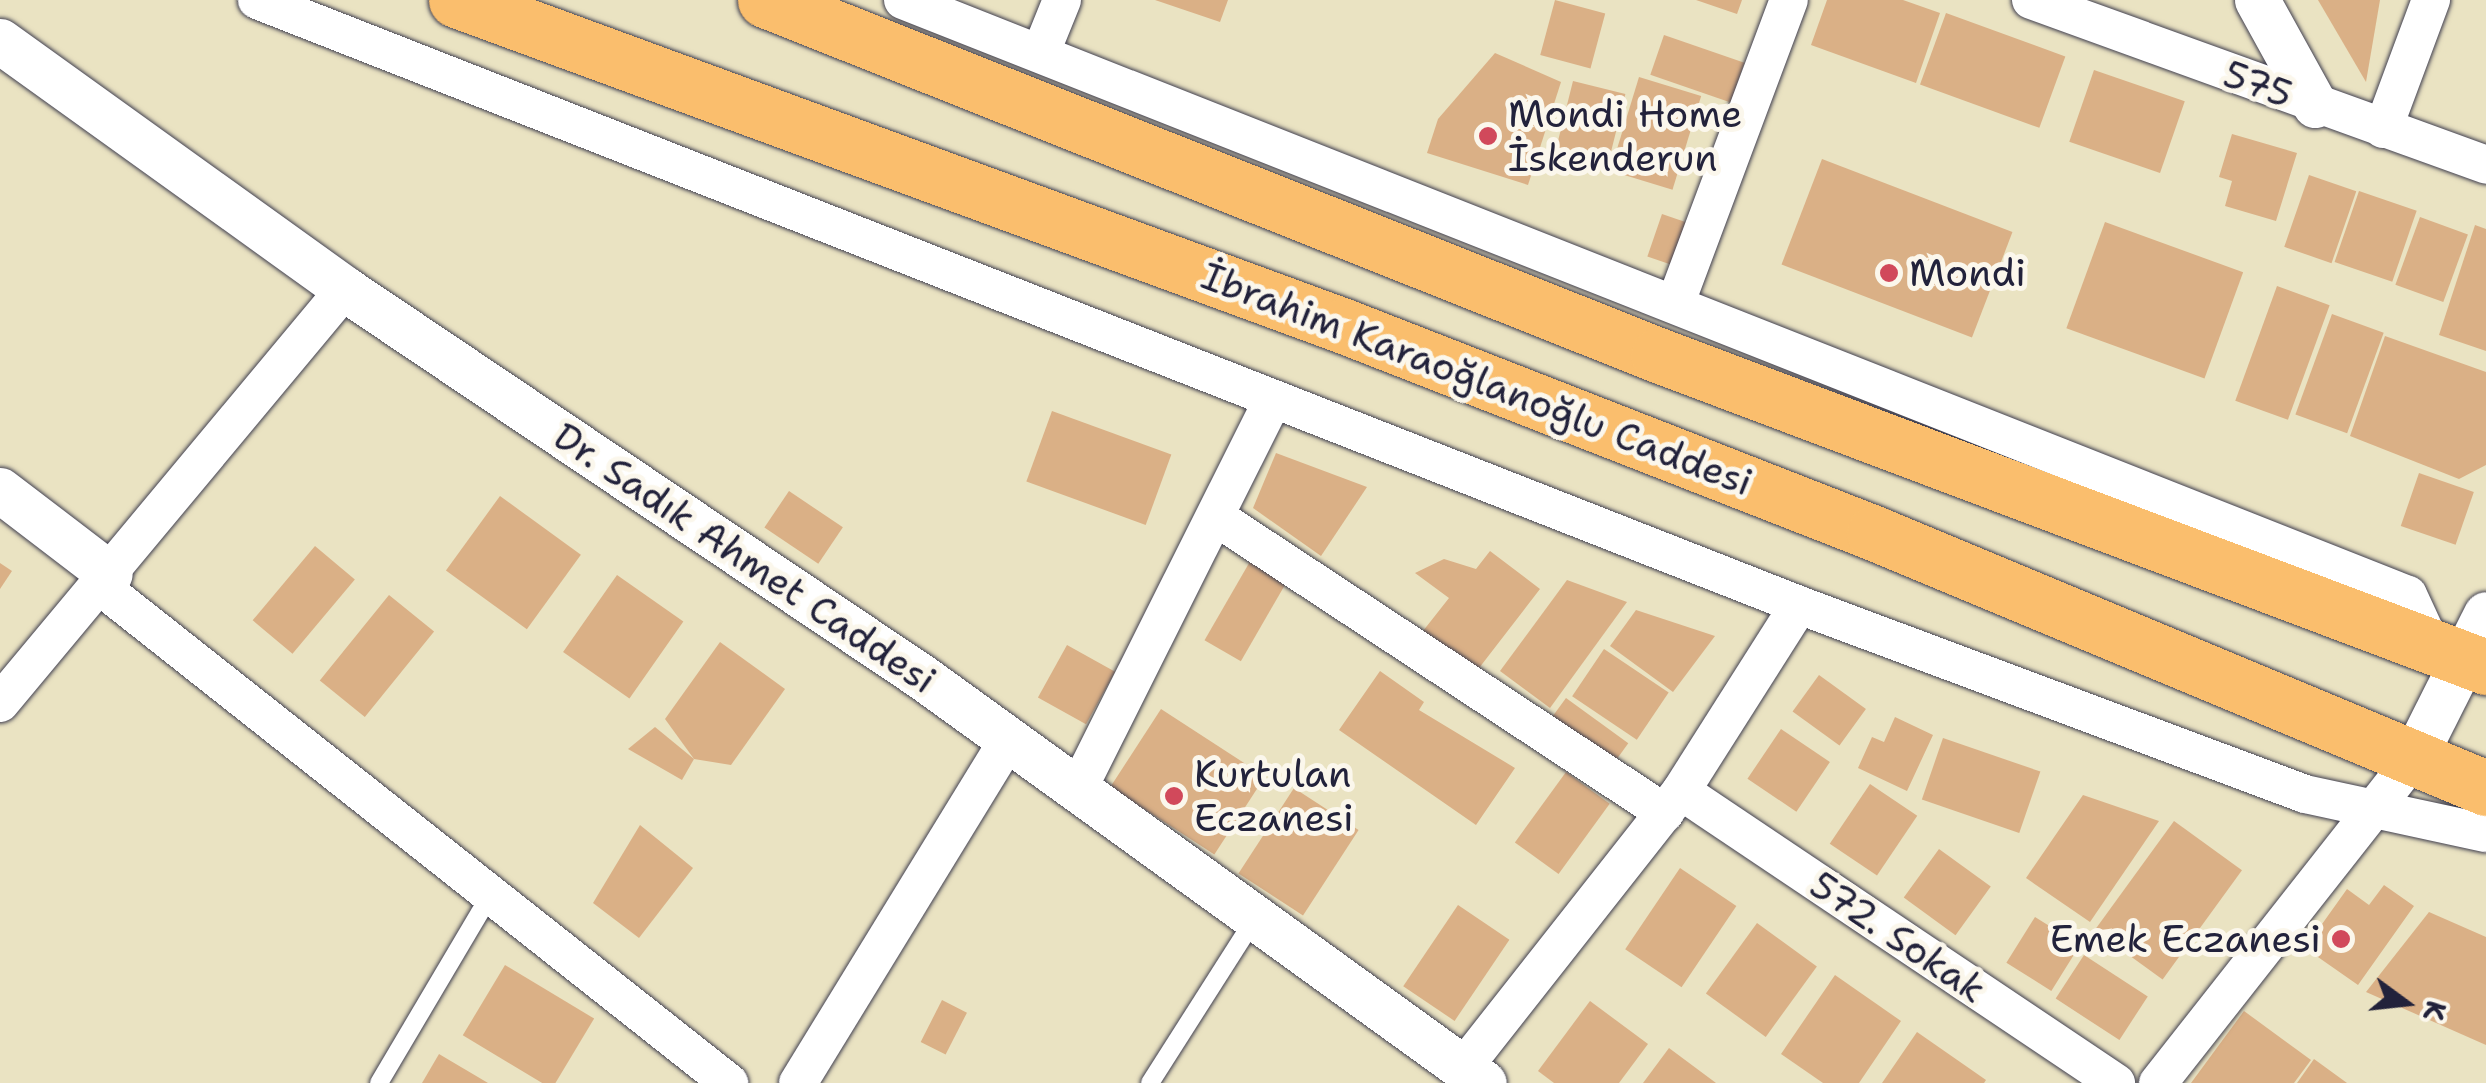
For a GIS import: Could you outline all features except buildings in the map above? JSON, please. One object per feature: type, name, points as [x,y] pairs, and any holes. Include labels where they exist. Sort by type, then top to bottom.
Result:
[{"type":"highway","name":"İbrahim Karaoğlanoğlu Caddesi","points":[[456,0],[1344,326],[1874,533],[2486,788]]},
{"type":"highway","points":[[766,0],[1658,355],[2465,646]]},
{"type":"street","points":[[257,0],[1798,605],[2369,814],[2486,833]]},
{"type":"street","points":[[904,0],[2408,594],[2465,646],[2412,760],[2158,1083]]},
{"type":"street","points":[[1041,52],[1062,0]]},
{"type":"street","points":[[1676,302],[1790,0]]},
{"type":"street","name":"575","points":[[2031,0],[2486,165]]},
{"type":"street","points":[[2257,0],[2315,105]]},
{"type":"street","points":[[2382,129],[2431,0]]},
{"type":"street","name":"Dr. Sadık Ahmet Caddesi","points":[[0,41],[345,289],[1008,740],[1474,1075]]},
{"type":"street","points":[[0,703],[345,289]]},
{"type":"street","points":[[1078,790],[1219,519],[1273,400]]},
{"type":"street","points":[[0,490],[488,899],[729,1083]]},
{"type":"street","name":"572. Sokak","points":[[1219,519],[2116,1083]]},
{"type":"street","points":[[1474,1075],[1673,802],[1798,605]]},
{"type":"street","points":[[798,1083],[1008,740]]},
{"type":"lane","points":[[379,1083],[488,899]]},
{"type":"lane","points":[[1150,1083],[1256,918]]},
{"type":"place","name":"Mondi Home İskenderun","points":[[1488,136]]},
{"type":"place","name":"Mondi","points":[[1889,273]]},
{"type":"place","name":"Kurtulan Eczanesi","points":[[1174,796]]},
{"type":"place","name":"Emek Eczanesi","points":[[2341,939]]}]
